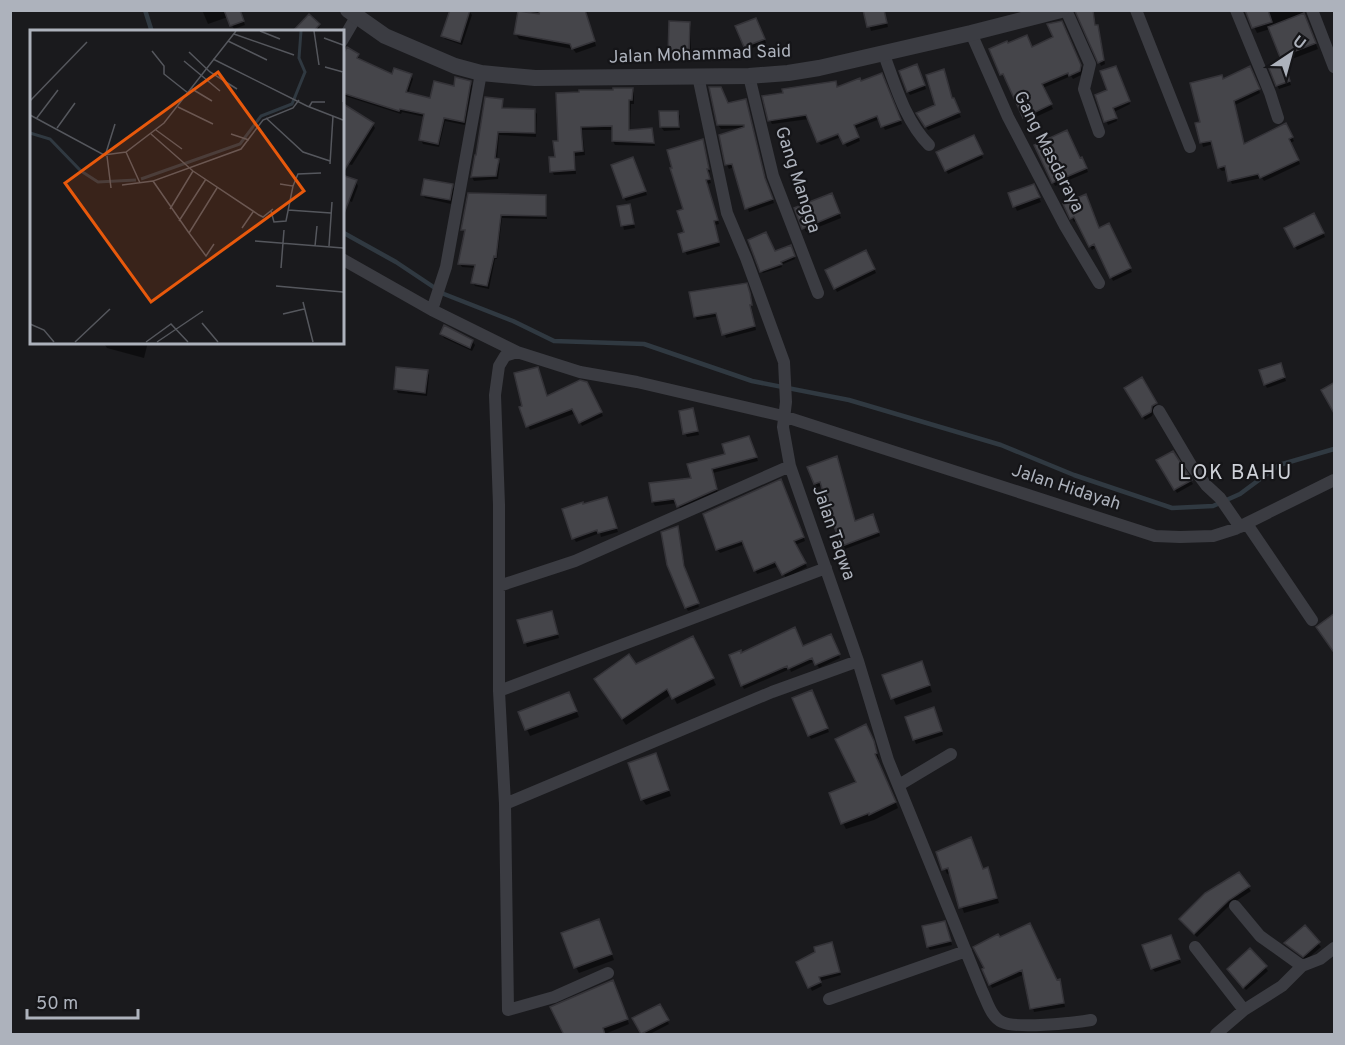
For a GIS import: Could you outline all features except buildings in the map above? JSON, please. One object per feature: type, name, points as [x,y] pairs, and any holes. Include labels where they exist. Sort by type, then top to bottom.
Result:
[{"type":"street","name":"Jalan Mohammad Said","points":[[351,12],[385,36],[455,66],[481,73],[535,78],[749,76],[819,68],[1061,10]]},
{"type":"street","points":[[1066,10],[1090,64],[1084,89],[1099,132]]},
{"type":"street","points":[[1136,10],[1190,147]]},
{"type":"street","points":[[1236,10],[1278,118]]},
{"type":"street","points":[[1312,10],[1335,67]]},
{"type":"street","points":[[344,35],[351,12]]},
{"type":"street","name":"Gang Masdaraya","points":[[971,33],[1008,117],[1065,226],[1099,283]]},
{"type":"street","points":[[883,52],[910,121],[929,145]]},
{"type":"street","points":[[434,304],[446,267],[481,73]]},
{"type":"street","name":"Jalan Taqwa","points":[[698,76],[727,213],[784,362],[786,402],[783,416],[790,466],[858,661],[888,760],[992,1014],[1001,1022],[1017,1026],[1068,1029]]},
{"type":"street","name":"Gang Mangga","points":[[749,76],[773,176],[818,293]]},
{"type":"street","name":"Jalan Hidayah","points":[[344,260],[434,304],[517,352],[580,372],[637,382],[783,416],[1155,536],[1213,536],[1244,525],[1335,480]]},
{"type":"street","points":[[517,352],[505,356],[499,366],[495,395],[499,691],[506,804],[508,1010],[554,997],[608,973]]},
{"type":"street","points":[[1159,411],[1191,465],[1206,485],[1244,525],[1312,620]]},
{"type":"street","points":[[499,586],[575,561],[790,466]]},
{"type":"street","points":[[499,691],[826,567]]},
{"type":"street","points":[[506,804],[772,692],[858,661]]},
{"type":"street","points":[[899,785],[951,754]]},
{"type":"street","points":[[1235,906],[1260,936],[1302,966]]},
{"type":"street","points":[[1195,947],[1244,1010]]},
{"type":"street","points":[[1216,1035],[1244,1010],[1282,986],[1302,966],[1320,959],[1335,948]]},
{"type":"street","points":[[829,999],[966,951]]},
{"type":"street","points":[[1068,1029],[1091,1020]]},
{"type":"waterway","points":[[145,10],[151,30]]},
{"type":"waterway","points":[[344,233],[396,262],[444,294],[513,321],[554,341],[644,344],[752,381],[849,400],[1001,445],[1074,475],[1172,508],[1213,506],[1240,494],[1279,465],[1334,449]]},
{"type":"district","name":"LOK BAHU","points":[[1236,473]]}]
